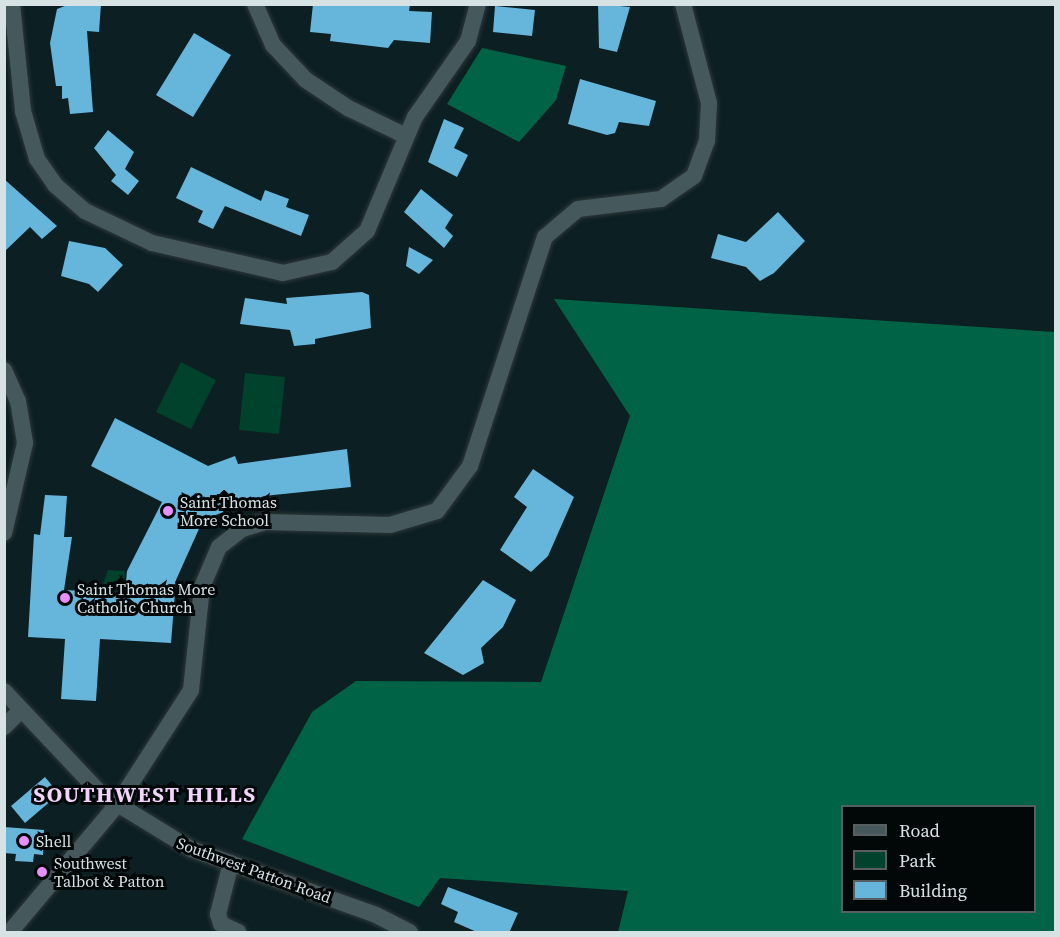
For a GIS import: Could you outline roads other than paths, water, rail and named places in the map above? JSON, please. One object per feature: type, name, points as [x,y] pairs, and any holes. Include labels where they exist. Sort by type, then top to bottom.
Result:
[{"type":"street","points":[[12,4],[23,111],[45,172],[85,211],[180,252],[284,273],[332,262],[357,244],[377,214],[406,136],[463,50],[478,4]]},
{"type":"street","points":[[255,4],[273,45],[306,80],[348,108],[406,136]]},
{"type":"street","points":[[10,933],[117,805],[191,690],[202,587],[219,547],[242,529],[265,522],[390,525],[437,511],[470,466],[545,237],[578,209],[661,199],[694,176],[706,141],[709,103],[682,4]]},
{"type":"street","points":[[4,370],[18,401],[25,442],[4,532]]},
{"type":"street","name":"Southwest Patton Road","points":[[4,691],[101,794],[172,840],[376,915],[410,933]]},
{"type":"street","points":[[4,727],[21,710]]},
{"type":"street","points":[[231,863],[218,914],[221,924],[238,933]]},
{"type":"place","name":"Saint Thomas More School","points":[[168,511]]},
{"type":"place","name":"Saint Thomas More Catholic Church","points":[[65,598]]},
{"type":"place","name":"Shell","points":[[24,841]]},
{"type":"place","name":"Southwest Talbot & Patton","points":[[42,872]]},
{"type":"district","name":"SOUTHWEST HILLS","points":[[145,795]]}]
